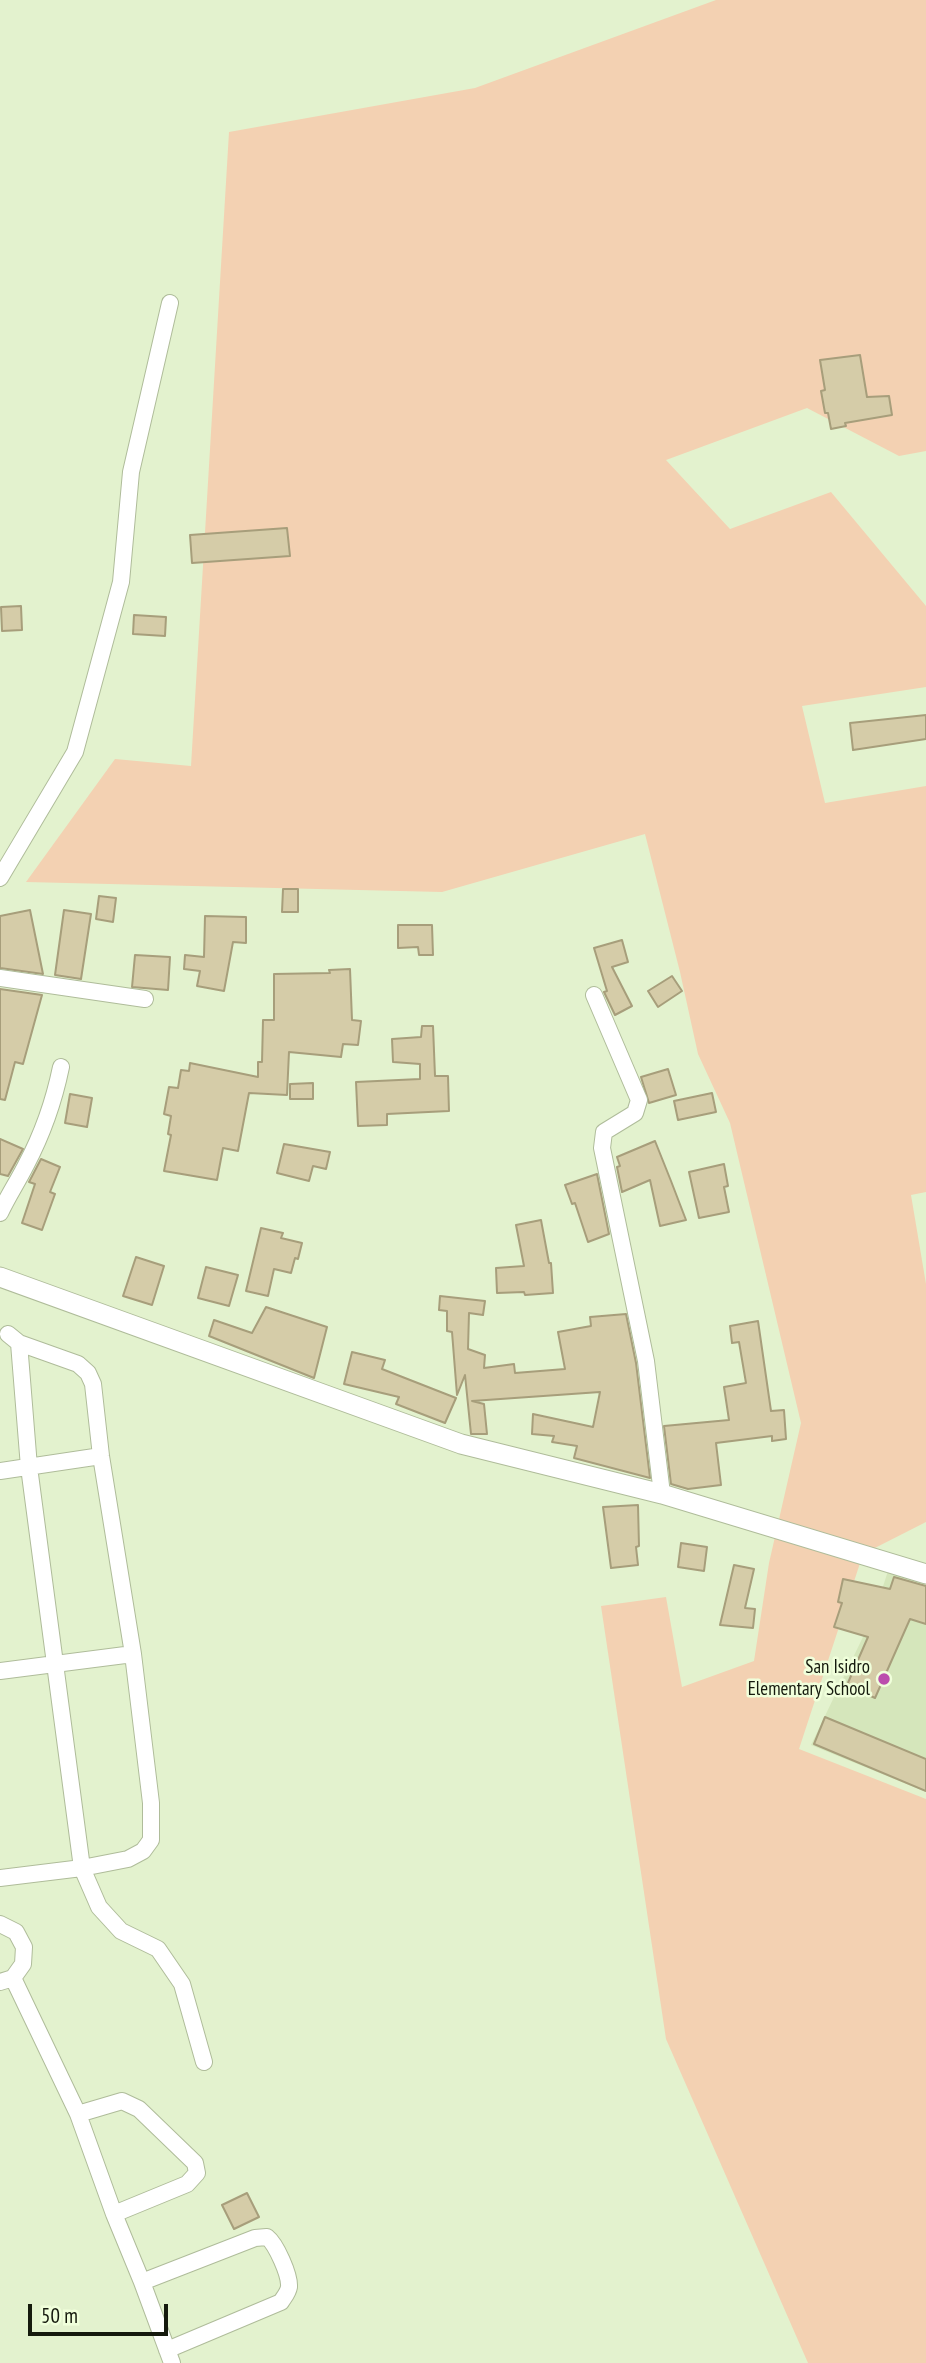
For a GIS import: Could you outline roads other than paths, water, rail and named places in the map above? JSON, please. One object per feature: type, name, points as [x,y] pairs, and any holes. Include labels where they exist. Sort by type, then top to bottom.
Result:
[{"type":"street","points":[[0,877],[75,752],[121,582],[131,472],[170,303]]},
{"type":"street","points":[[0,978],[145,999]]},
{"type":"street","points":[[594,995],[639,1100],[635,1113],[604,1132],[602,1148],[646,1361],[662,1494]]},
{"type":"street","points":[[0,1213],[46,1121],[61,1067]]},
{"type":"street","points":[[0,1277],[461,1444],[662,1494],[926,1574]]},
{"type":"street","points":[[0,1878],[82,1868],[128,1859],[144,1851],[151,1840],[151,1803],[133,1654],[100,1456],[93,1384],[88,1373],[78,1363],[13,1339],[82,1868],[99,1907],[121,1931],[158,1950],[182,1984],[204,2062]]},
{"type":"street","points":[[0,1471],[100,1456]]},
{"type":"street","points":[[0,1671],[133,1654]]},
{"type":"street","points":[[0,1923],[16,1932],[24,1947],[23,1964],[6,1980],[78,2114],[170,2356],[281,2302],[288,2291],[289,2283],[275,2242],[267,2236],[254,2238],[142,2282]]},
{"type":"street","points":[[78,2114],[122,2101],[139,2109],[195,2163],[197,2173],[187,2184],[114,2214]]},
{"type":"place","name":"San Isidro Elementary School","points":[[884,1679]]}]
